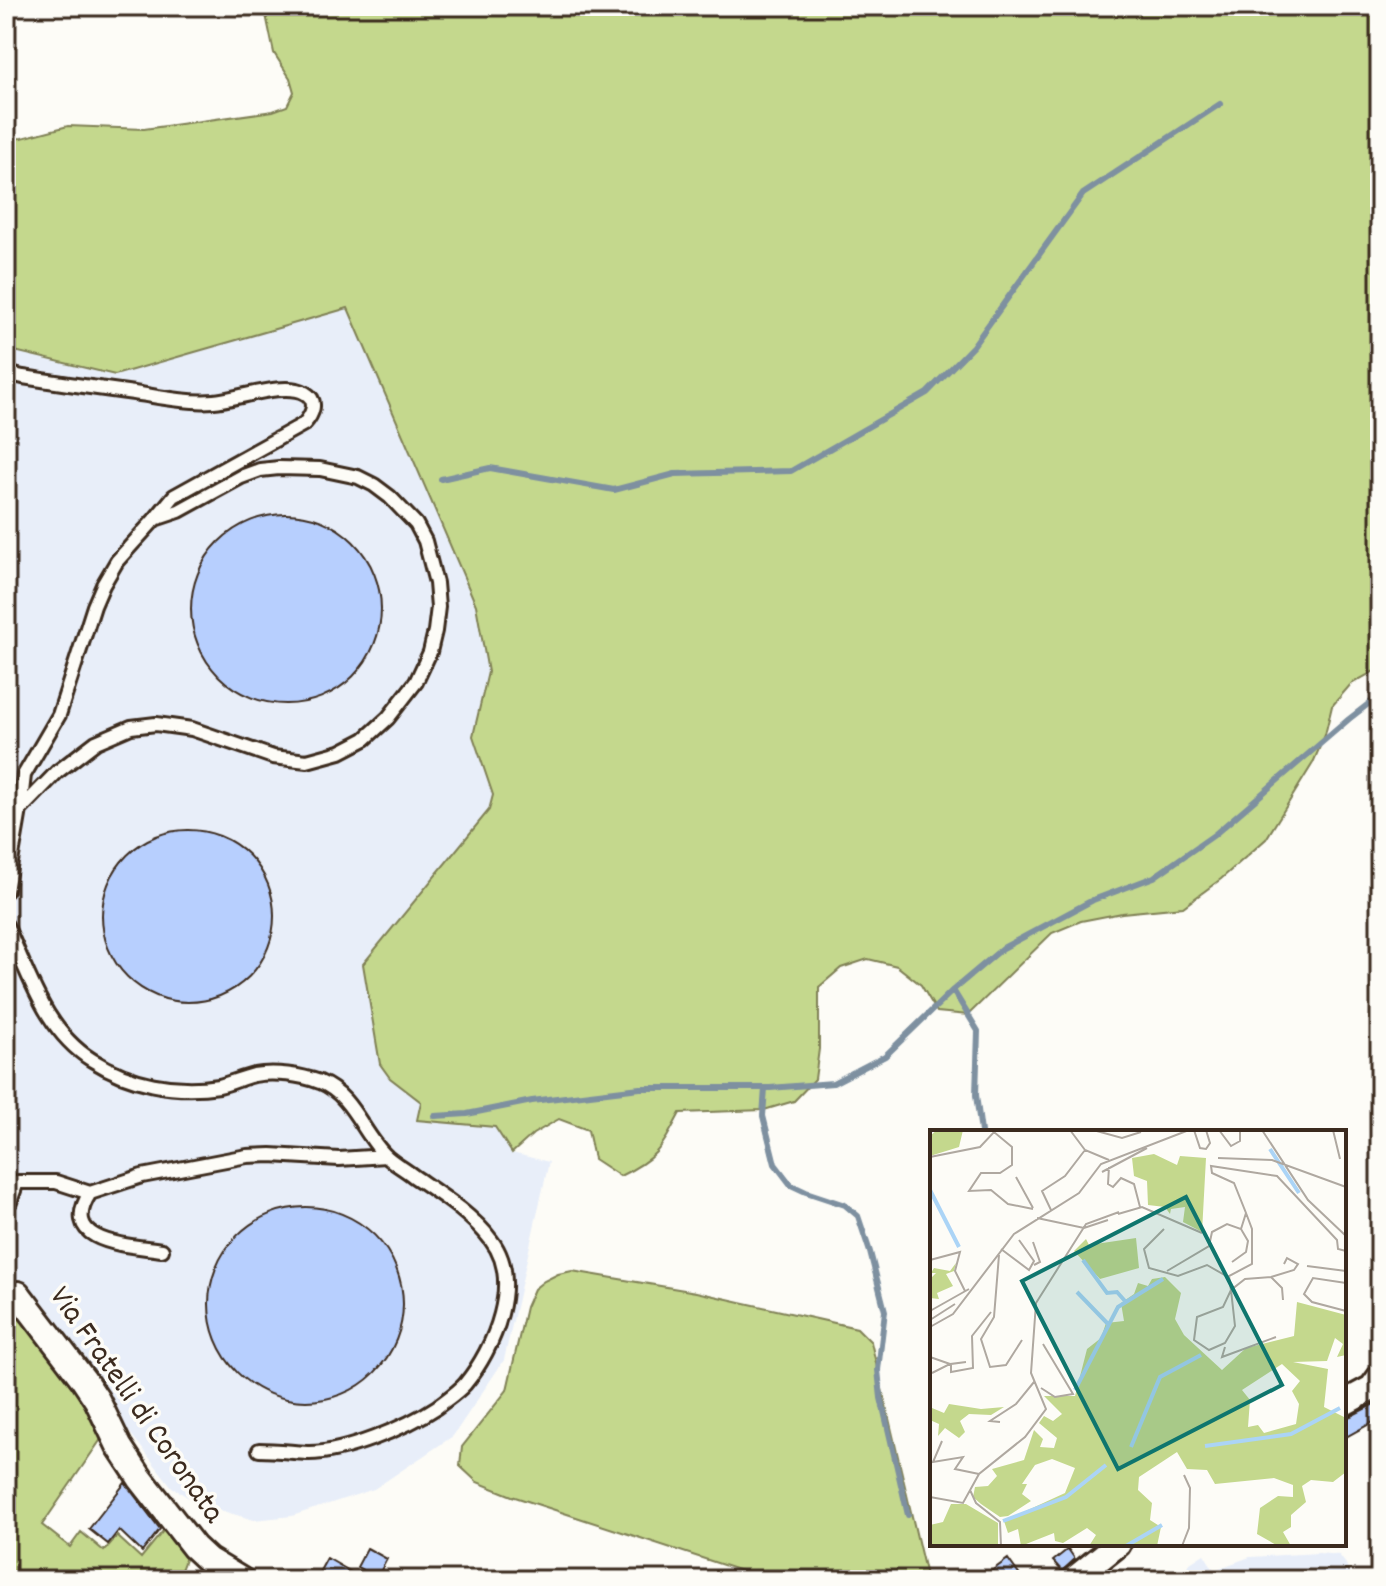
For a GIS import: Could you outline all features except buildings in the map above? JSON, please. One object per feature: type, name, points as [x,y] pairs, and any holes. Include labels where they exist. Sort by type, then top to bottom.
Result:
[{"type":"street","name":"Via Fratelli di Coronata","points":[[18,1294],[90,1389],[140,1478],[194,1547],[208,1560],[241,1580]]},
{"type":"street","points":[[1346,1402],[1372,1388],[1380,1377]]},
{"type":"street","points":[[1073,1580],[1116,1546]]},
{"type":"lane","points":[[6,373],[186,400],[213,401],[294,390],[309,396],[314,405],[304,424],[174,496],[117,561],[94,606],[59,715],[24,775],[6,891]]},
{"type":"lane","points":[[6,812],[20,810],[57,772],[96,742],[131,727],[156,724],[192,729],[273,757],[307,761],[340,752],[365,739],[388,718],[416,682],[435,631],[438,607],[436,583],[425,541],[416,524],[374,485],[358,477],[320,469],[260,470],[179,511],[155,519]]},
{"type":"lane","points":[[6,925],[51,1020],[71,1043],[92,1060],[122,1076],[152,1086],[209,1087],[268,1074],[312,1080],[334,1089],[386,1156],[437,1192],[493,1241],[504,1276],[504,1299],[490,1347],[463,1386],[422,1417],[380,1435],[309,1453],[259,1450]]},
{"type":"lane","points":[[6,1207],[17,1182],[56,1182],[90,1193],[142,1176],[247,1156],[339,1159],[386,1156]]},
{"type":"lane","points":[[90,1193],[81,1214],[84,1227],[94,1235],[117,1245],[162,1250]]},
{"type":"shaded area","points":[[348,308],[476,605],[488,672],[473,736],[493,795],[489,810],[363,964],[390,1078],[421,1102],[417,1120],[496,1127],[512,1153],[549,1162],[504,1360],[453,1436],[374,1489],[292,1516],[254,1520],[198,1504],[172,1487],[16,1286],[6,1293],[6,349],[115,374]]},
{"type":"shaded area","points":[[1319,1553],[1339,1555],[1352,1580],[1174,1580],[1204,1554],[1214,1570],[1250,1557]]},
{"type":"green space","points":[[267,6],[1380,6],[1380,668],[1351,684],[1332,706],[1325,735],[1313,763],[1266,839],[1221,879],[1183,907],[1081,921],[1052,933],[968,1015],[937,1012],[921,985],[897,966],[868,959],[841,968],[819,987],[819,1049],[815,1079],[794,1101],[764,1110],[680,1113],[657,1151],[620,1176],[594,1159],[588,1130],[559,1119],[533,1134],[512,1153],[495,1127],[417,1120],[421,1102],[390,1078],[380,1064],[363,964],[489,810],[493,795],[473,736],[488,672],[476,605],[348,308],[115,375],[6,349],[6,139],[68,126],[144,129],[273,111],[287,106],[294,92],[290,78],[274,53],[265,10]]},
{"type":"green space","points":[[572,1271],[696,1292],[857,1328],[871,1342],[927,1580],[769,1580],[477,1482],[460,1466],[462,1447],[507,1390],[526,1307],[534,1289],[558,1274]]},
{"type":"green space","points":[[17,1303],[106,1432],[42,1525],[70,1547],[81,1532],[104,1551],[117,1536],[141,1558],[167,1526],[188,1552],[177,1580],[6,1580],[6,1316]]},
{"type":"waterway","points":[[441,479],[490,468],[614,490],[675,474],[791,471],[927,393],[973,346],[1083,194],[1220,104]]},
{"type":"waterway","points":[[435,1116],[640,1088],[770,1088],[833,1083],[885,1056],[953,990],[1003,948],[1093,900],[1154,877],[1214,835],[1380,695]]},
{"type":"waterway","points":[[953,990],[978,1031],[976,1095],[981,1130]]},
{"type":"waterway","points":[[765,1088],[763,1116],[775,1164],[791,1185],[845,1205],[858,1216],[885,1311],[878,1370],[881,1398],[908,1515]]}]
